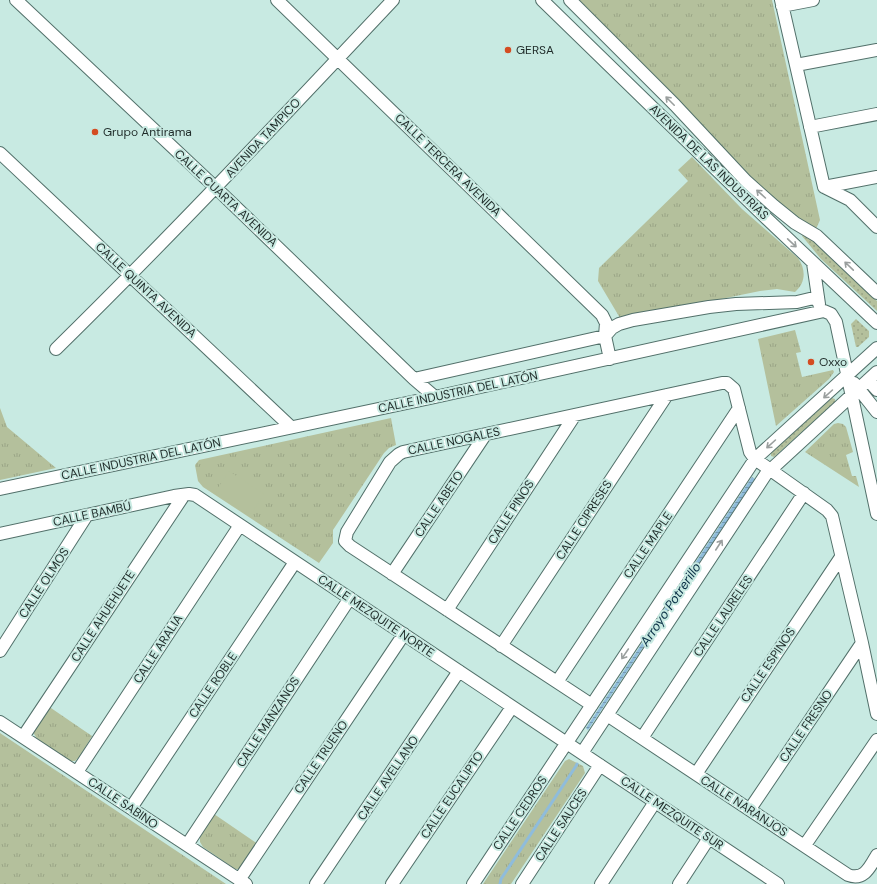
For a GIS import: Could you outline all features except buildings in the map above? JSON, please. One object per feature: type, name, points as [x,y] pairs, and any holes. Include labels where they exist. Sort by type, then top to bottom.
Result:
[{"type":"street","name":"CALLE CUARTA AVENIDA","points":[[16,0],[216,188],[434,397]]},
{"type":"street","name":"CALLE TERCERA AVENIDA","points":[[277,0],[602,315],[606,322],[605,336],[610,359]]},
{"type":"street","name":"AVENIDA TAMPICO","points":[[56,349],[131,276],[216,188],[393,0]]},
{"type":"street","name":"AVENIDA DE LAS INDUSTRIAS","points":[[542,0],[764,216],[877,323]]},
{"type":"street","name":"AVENIDA DE LAS INDUSTRIAS","points":[[568,0],[680,110],[746,181],[795,223],[817,236],[877,293]]},
{"type":"street","points":[[556,13],[568,0]]},
{"type":"street","points":[[813,0],[782,3],[824,188]]},
{"type":"street","points":[[796,65],[877,50]]},
{"type":"street","points":[[810,127],[877,114]]},
{"type":"street","name":"CALLE QUINTA AVENIDA","points":[[0,153],[291,427]]},
{"type":"street","points":[[824,188],[877,177]]},
{"type":"street","points":[[824,188],[850,200],[877,227]]},
{"type":"street","points":[[764,216],[774,206]]},
{"type":"street","points":[[813,263],[820,312],[828,312],[835,319],[847,376],[855,392],[877,514]]},
{"type":"street","points":[[605,336],[612,328],[619,324],[633,320],[709,307],[736,304],[796,302],[818,297]]},
{"type":"street","name":"CALLE INDUSTRIA DEL LATÓN","points":[[0,489],[434,397],[820,312]]},
{"type":"street","name":"CALLE INDUSTRIA DEL LATÓN","points":[[414,379],[605,336]]},
{"type":"street","name":"CALLE CEDROS","points":[[473,884],[755,459],[877,348]]},
{"type":"street","points":[[582,753],[770,470],[872,376],[877,390]]},
{"type":"street","name":"CALLE NOGALES","points":[[592,705],[346,543],[345,538],[347,532],[390,462],[403,452],[722,383],[727,384],[734,389],[750,452],[755,459]]},
{"type":"street","points":[[855,392],[877,412]]},
{"type":"street","name":"CALLE CIPRESES","points":[[501,646],[667,395]]},
{"type":"street","name":"CALLE MAPLE","points":[[557,682],[739,408]]},
{"type":"street","name":"CALLE PINOS","points":[[446,610],[575,415]]},
{"type":"street","name":"CALLE ABETO","points":[[392,574],[485,434]]},
{"type":"street","points":[[755,459],[827,510],[832,516],[877,714]]},
{"type":"street","name":"CALLE BAMBÚ","points":[[0,534],[184,494]]},
{"type":"street","name":"CALLE MEZQUITE NORTE","points":[[184,494],[195,495],[567,743]]},
{"type":"street","name":"CALLE AHUEHUETE","points":[[23,737],[184,494]]},
{"type":"street","name":"CALLE LAURELES","points":[[642,738],[804,494]]},
{"type":"street","name":"CALLE OLMOS","points":[[0,651],[88,515]]},
{"type":"street","name":"CALLE ARALIA","points":[[77,772],[240,525]]},
{"type":"street","name":"CALLE ESPINOS","points":[[696,774],[841,557]]},
{"type":"street","name":"CALLE ROBLE","points":[[131,808],[295,562]]},
{"type":"street","name":"CALLE MANZANOS","points":[[187,845],[350,598]]},
{"type":"street","name":"CALLE TRUENO","points":[[243,882],[404,634]]},
{"type":"street","name":"CALLE FRESNO","points":[[750,809],[862,643]]},
{"type":"street","name":"CALLE AVELLANO","points":[[316,884],[459,671]]},
{"type":"street","name":"CALLE EUCALIPTO","points":[[392,884],[512,707]]},
{"type":"street","name":"CALLE NARANJOS","points":[[607,715],[805,845],[848,875],[860,877],[866,873],[877,855]]},
{"type":"street","name":"CALLE SABINO","points":[[0,722],[243,882]]},
{"type":"street","points":[[805,845],[877,740]]},
{"type":"street","name":"CALLE MEZQUITE SUR","points":[[567,743],[709,838],[761,879],[778,884]]},
{"type":"street","name":"CALLE SAUCES","points":[[522,884],[600,765]]},
{"type":"street","points":[[602,884],[655,802]]},
{"type":"street","points":[[679,884],[709,838]]},
{"type":"green space","points":[[577,0],[772,0],[820,220],[816,229],[805,224],[772,199],[695,118]]},
{"type":"green space","points":[[692,157],[742,209],[798,258],[801,262],[804,276],[803,280],[795,292],[777,289],[760,291],[629,318],[620,318],[598,281],[599,268],[688,181],[678,170]]},
{"type":"green space","points":[[803,233],[809,236],[877,301],[877,311],[821,259],[802,236]]},
{"type":"green space","points":[[856,319],[869,331],[869,337],[858,347],[856,347],[851,324]]},
{"type":"green space","points":[[795,330],[801,352],[796,353],[802,377],[833,370],[834,372],[829,379],[776,426],[758,339]]},
{"type":"green space","points":[[832,398],[835,399],[835,402],[774,457],[771,456],[771,453]]},
{"type":"green space","points":[[0,408],[7,427],[56,468],[0,480]]},
{"type":"green space","points":[[391,418],[396,445],[389,448],[384,453],[333,530],[333,543],[319,563],[203,487],[198,481],[195,465],[199,460]]},
{"type":"green space","points":[[834,424],[843,424],[846,427],[853,452],[846,455],[852,476],[856,476],[859,487],[805,452]]},
{"type":"green space","points":[[229,471],[264,494],[251,514],[216,491]]},
{"type":"green space","points":[[48,706],[92,736],[80,756],[75,761],[70,761],[37,739],[33,732]]},
{"type":"green space","points":[[0,733],[226,884],[0,884]]},
{"type":"green space","points":[[569,759],[583,766],[585,773],[511,884],[483,884],[565,761]]},
{"type":"green space","points":[[214,814],[258,844],[241,869],[235,869],[203,847],[200,842],[200,837]]},
{"type":"water","points":[[752,477],[755,479],[588,730],[586,728]]},
{"type":"waterway","name":"Arroyo Potrerillo","points":[[500,884],[501,879],[577,764]]},
{"type":"place","name":"GERSA","points":[[508,50]]},
{"type":"place","name":"Grupo Antirama","points":[[95,132]]},
{"type":"place","name":"Oxxo","points":[[811,362]]}]
